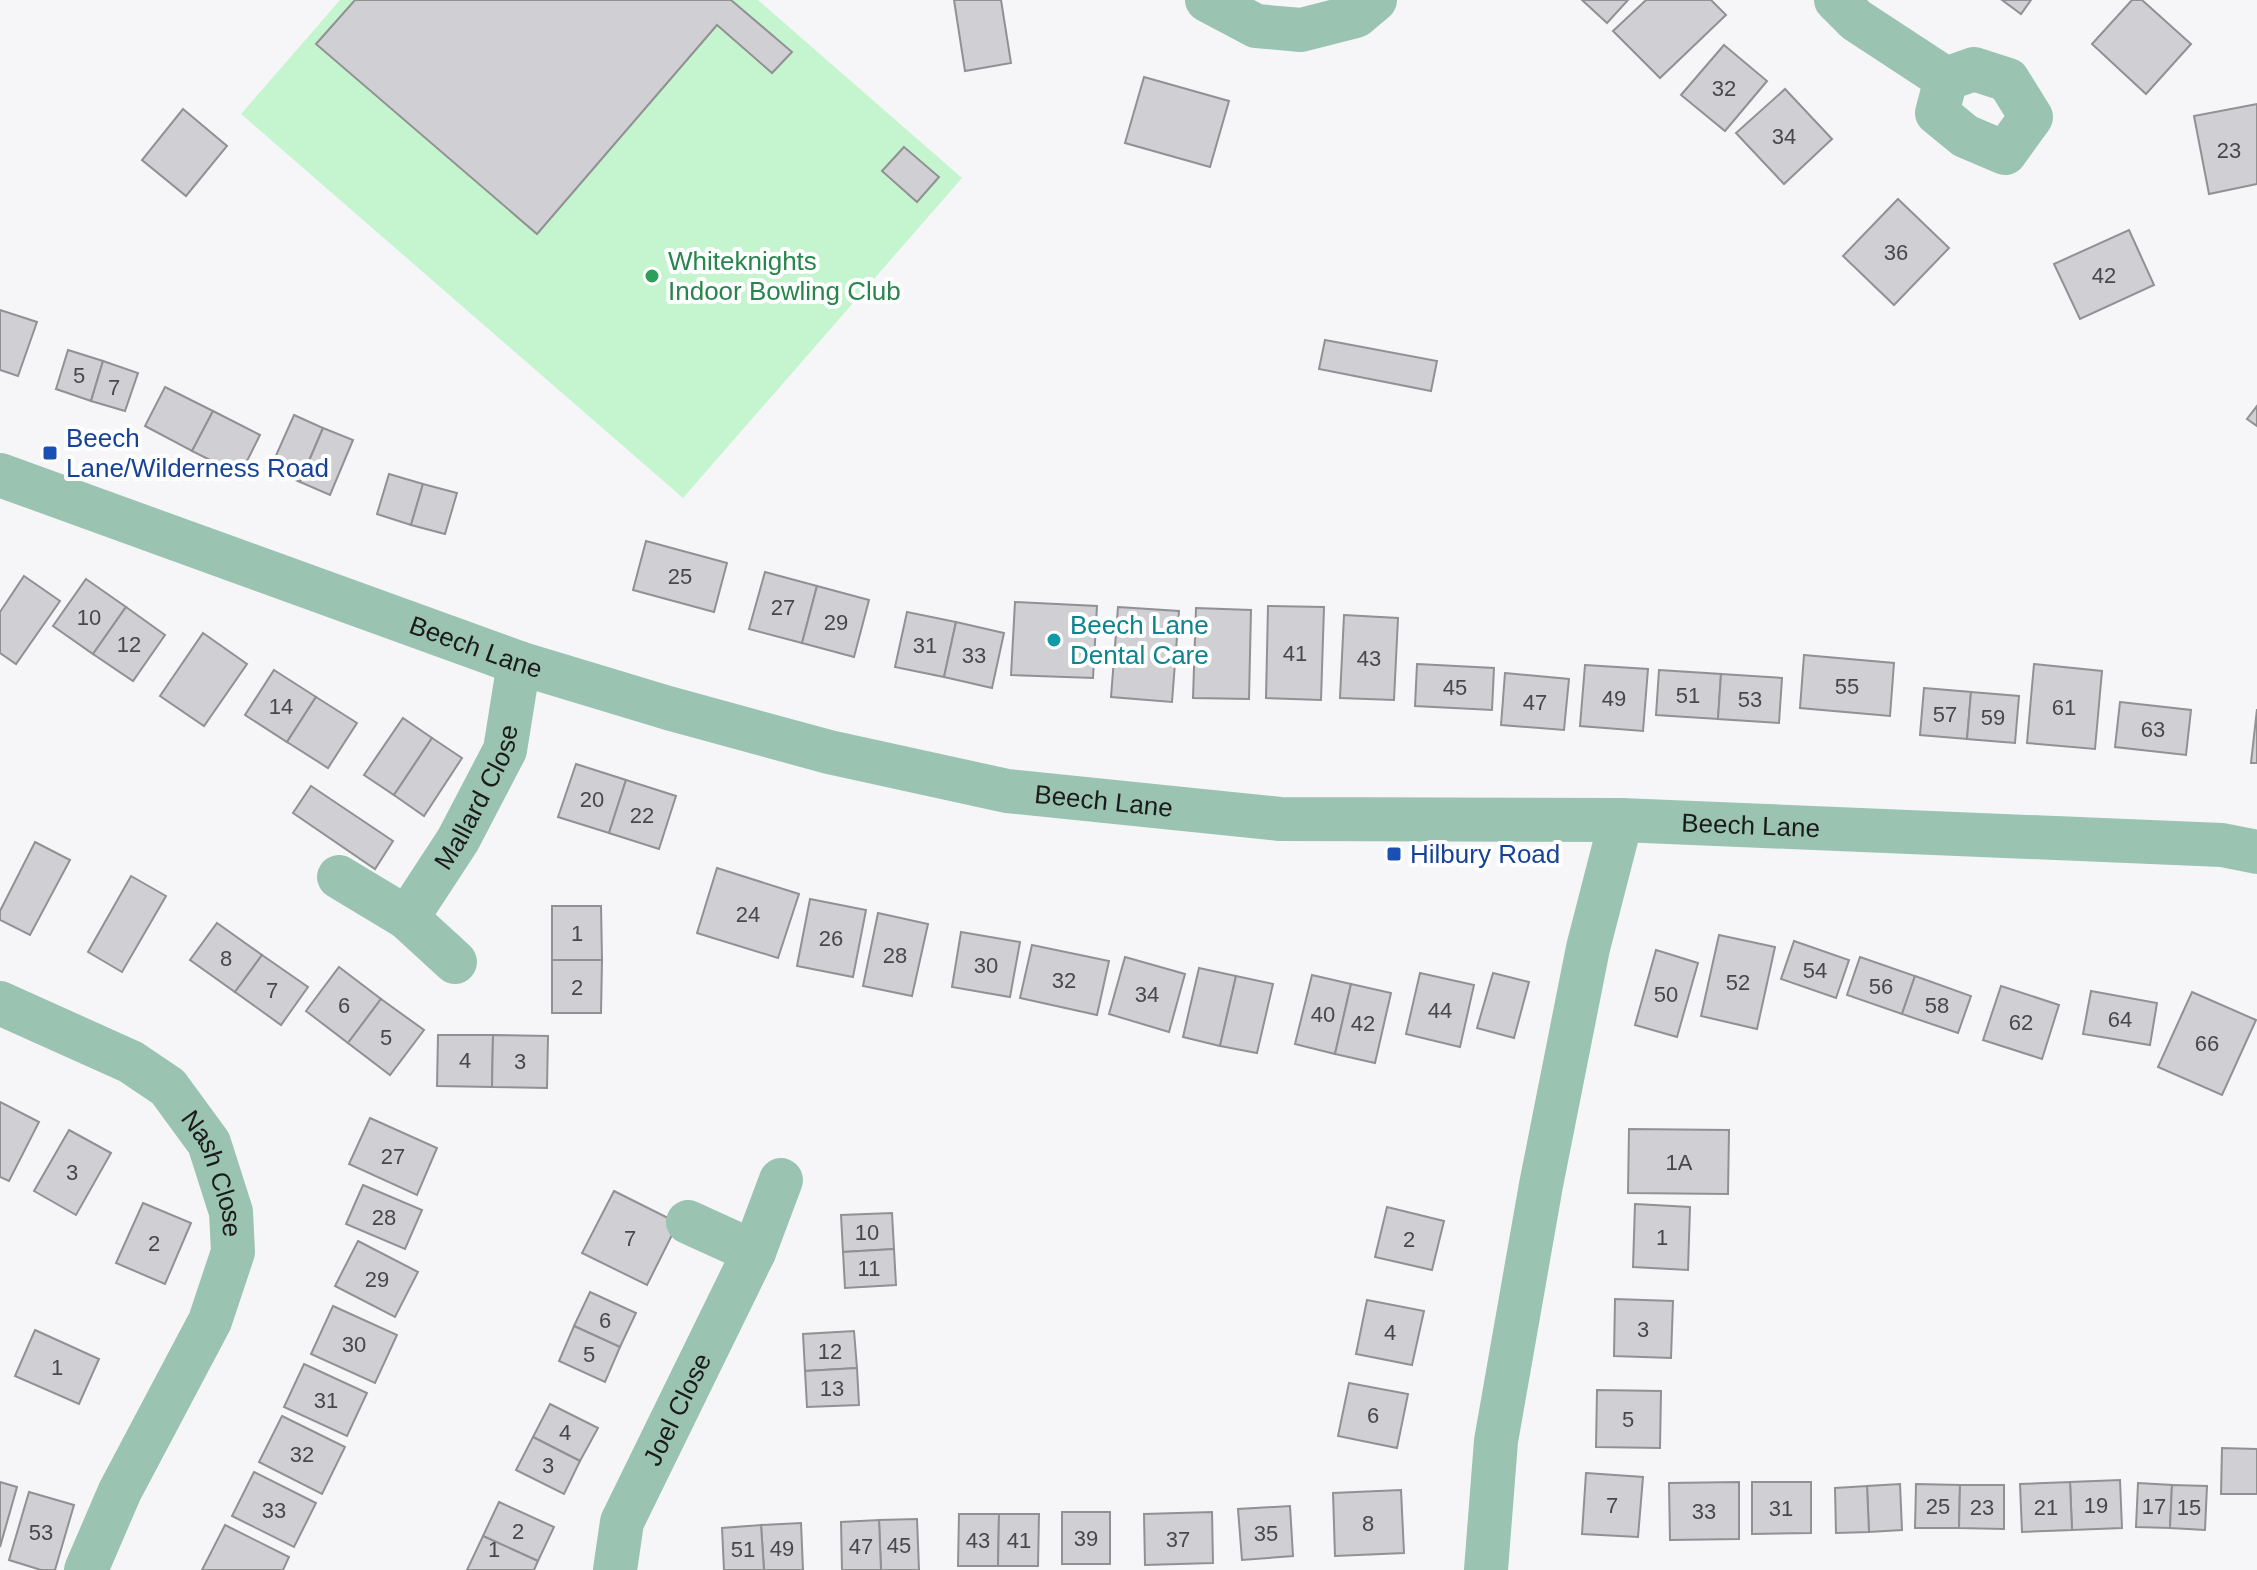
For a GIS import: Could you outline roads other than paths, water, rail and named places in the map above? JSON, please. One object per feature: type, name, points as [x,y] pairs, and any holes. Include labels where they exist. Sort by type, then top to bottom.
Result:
[{"type":"street","points":[[1207,0],[1256,26],[1301,30],[1356,16],[1375,0]]},
{"type":"street","points":[[1836,0],[1856,20],[1946,79]]},
{"type":"street","name":"Beech Lane","points":[[0,475],[519,663],[829,752],[1007,791],[1280,819],[1621,820],[2222,845],[2257,852]]},
{"type":"street","name":"Mallard Close","points":[[407,918],[458,840],[505,750],[519,663]]},
{"type":"street","points":[[1486,1570],[1496,1441],[1541,1185],[1588,948],[1621,820]]},
{"type":"street","points":[[339,877],[407,918],[455,962]]},
{"type":"street","name":"Nash Close","points":[[0,1003],[131,1062],[168,1087],[209,1143],[231,1212],[233,1252],[210,1321],[120,1491],[86,1570]]},
{"type":"street","name":"Joel Close","points":[[615,1570],[622,1522],[754,1252],[781,1180]]},
{"type":"street","points":[[688,1222],[754,1252]]},
{"type":"place","name":"Whiteknights Indoor Bowling Club","points":[[652,276]]},
{"type":"place","name":"Beech Lane/Wilderness Road","points":[[50,453]]},
{"type":"place","name":"Beech Lane Dental Care","points":[[1054,640]]},
{"type":"place","name":"Hilbury Road","points":[[1394,854]]}]
